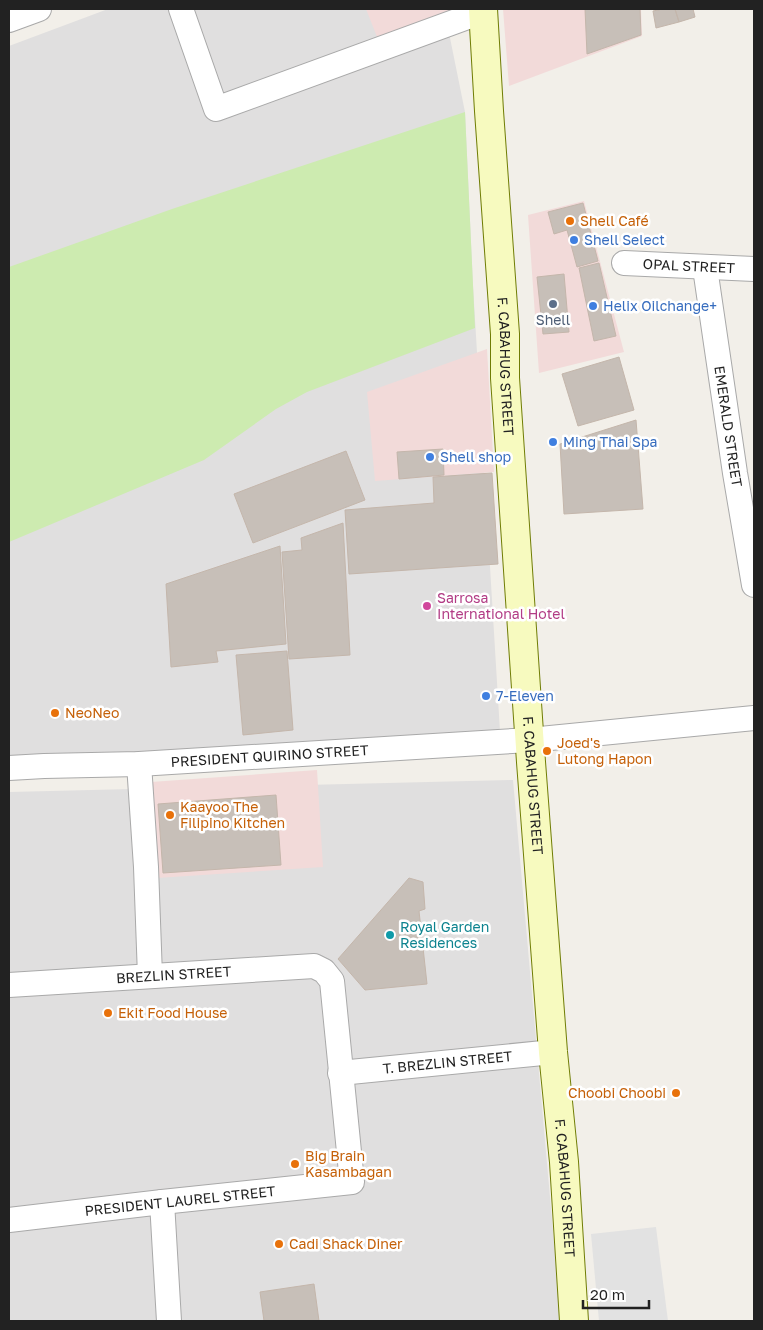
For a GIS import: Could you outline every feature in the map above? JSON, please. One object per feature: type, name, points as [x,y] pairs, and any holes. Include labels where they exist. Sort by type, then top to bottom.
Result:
[{"type":"main road","name":"F. CABAHUG STREET","points":[[483,10],[505,334],[505,378],[530,740],[574,1321]]},
{"type":"street","points":[[181,9],[216,109],[483,10]]},
{"type":"street","name":"OPAL STREET","points":[[624,263],[754,269]]},
{"type":"street","name":"EMERALD STREET","points":[[705,268],[745,471],[754,585]]},
{"type":"street","name":"PRESIDENT QUIRINO STREET","points":[[9,768],[139,764],[530,740],[754,718]]},
{"type":"street","points":[[139,764],[146,867],[150,976]]},
{"type":"street","name":"BREZLIN STREET","points":[[9,985],[314,966],[324,970],[332,981],[340,1073]]},
{"type":"street","name":"T. BREZLIN STREET","points":[[340,1073],[553,1052]]},
{"type":"street","name":"PRESIDENT LAUREL STREET","points":[[9,1220],[352,1182],[340,1073]]},
{"type":"street","points":[[162,1202],[169,1321]]},
{"type":"shaded area","points":[[108,9],[168,9],[210,120],[449,33],[465,112],[473,286],[500,732],[9,762],[9,46]]},
{"type":"shaded area","points":[[189,9],[450,9],[450,18],[224,106]]},
{"type":"shaded area","points":[[366,9],[450,9],[450,18],[381,47]]},
{"type":"shaded area","points":[[503,9],[641,9],[642,36],[509,86]]},
{"type":"shaded area","points":[[584,201],[624,352],[539,373],[528,215]]},
{"type":"shaded area","points":[[487,349],[494,472],[375,481],[367,392]]},
{"type":"shaded area","points":[[317,770],[323,867],[157,878],[151,782]]},
{"type":"shaded area","points":[[513,780],[561,1321],[9,1321],[9,792]]},
{"type":"shaded area","points":[[656,1227],[668,1321],[599,1321],[591,1234]]},
{"type":"green space","points":[[465,112],[475,328],[307,392],[276,409],[204,460],[9,542],[9,267],[172,209]]},
{"type":"building","points":[[585,9],[640,9],[641,35],[587,54]]},
{"type":"building","points":[[675,9],[679,22],[656,28],[653,11]]},
{"type":"building","points":[[675,9],[693,9],[695,17],[679,22]]},
{"type":"building","points":[[583,203],[598,261],[577,267],[567,230],[554,234],[548,212]]},
{"type":"building","points":[[599,263],[616,336],[594,341],[579,268]]},
{"type":"building","name":"Shell","points":[[564,274],[569,332],[543,334],[537,277]]},
{"type":"building","points":[[619,357],[634,410],[578,426],[562,374]]},
{"type":"building","points":[[636,420],[643,509],[564,514],[560,444]]},
{"type":"building","points":[[443,449],[444,475],[399,479],[397,452]]},
{"type":"building","points":[[346,451],[365,500],[253,543],[234,494]]},
{"type":"building","points":[[492,473],[498,564],[349,574],[345,510],[434,503],[433,477]]},
{"type":"building","points":[[343,523],[350,655],[289,659],[282,552],[302,550],[301,538]]},
{"type":"building","points":[[280,546],[286,644],[216,651],[218,662],[171,667],[166,584]]},
{"type":"building","points":[[287,651],[293,730],[243,735],[236,655]]},
{"type":"building","points":[[276,795],[281,865],[163,873],[158,804]]},
{"type":"building","name":"Royal Garden Residences","points":[[409,878],[423,882],[425,909],[419,911],[427,984],[365,990],[338,959]]},
{"type":"building","points":[[314,1284],[319,1321],[264,1321],[260,1292]]},
{"type":"place","name":"Shell Café","points":[[570,221]]},
{"type":"place","name":"Shell Select","points":[[574,240]]},
{"type":"place","name":"Shell","points":[[553,304]]},
{"type":"place","name":"Helix Oilchange+","points":[[593,306]]},
{"type":"place","name":"Ming Thai Spa","points":[[553,442]]},
{"type":"place","name":"Shell shop","points":[[430,457]]},
{"type":"place","name":"Sarrosa International Hotel","points":[[427,606]]},
{"type":"place","name":"7-Eleven","points":[[486,696]]},
{"type":"place","name":"NeoNeo","points":[[55,713]]},
{"type":"place","name":"Joed's Lutong Hapon","points":[[547,751]]},
{"type":"place","name":"Kaayoo The Filipino Kitchen","points":[[170,815]]},
{"type":"place","name":"Royal Garden Residences","points":[[390,935]]},
{"type":"place","name":"Ekit Food House","points":[[108,1013]]},
{"type":"place","name":"Choobi Choobi","points":[[676,1093]]},
{"type":"place","name":"Big Brain Kasambagan","points":[[295,1164]]},
{"type":"place","name":"Cadi Shack Diner","points":[[279,1244]]}]
